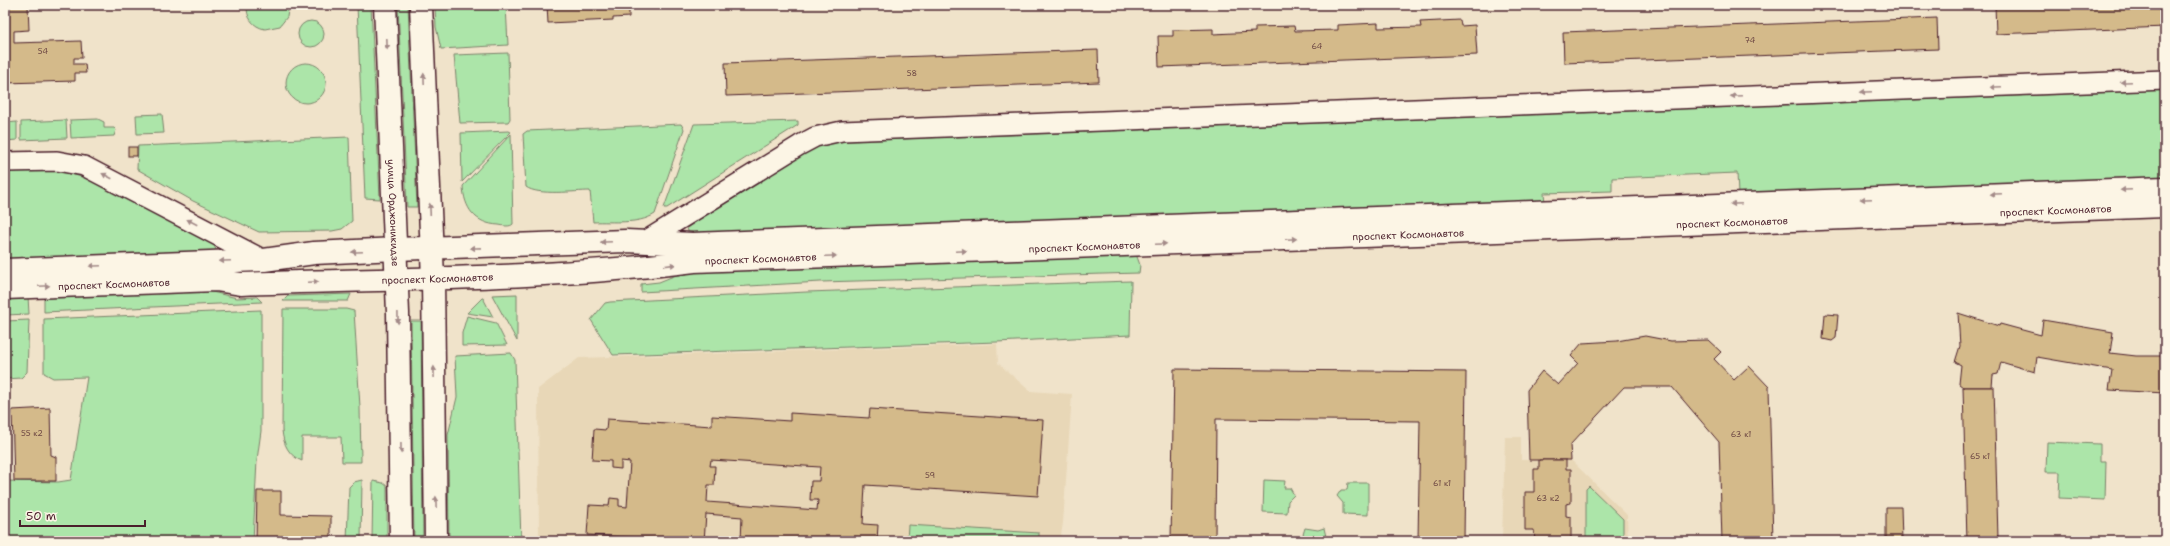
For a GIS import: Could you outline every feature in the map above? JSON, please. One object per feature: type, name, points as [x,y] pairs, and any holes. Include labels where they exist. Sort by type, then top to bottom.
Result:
[{"type":"street","name":"улица Орджоникидзе","points":[[385,5],[397,279],[401,541]]},
{"type":"street","points":[[421,5],[433,278],[436,541]]},
{"type":"street","points":[[645,241],[800,145],[815,137],[842,131],[2165,80]]},
{"type":"street","points":[[5,162],[57,161],[84,166],[264,260]]},
{"type":"street","name":"проспект Космонавтов","points":[[5,270],[264,260],[314,253],[432,248],[645,241],[693,244],[2165,188]]},
{"type":"street","name":"проспект Космонавтов","points":[[5,288],[216,280],[241,284],[534,275],[645,268],[694,262],[2165,206]]},
{"type":"shaded area","points":[[997,344],[998,363],[1030,391],[1072,394],[1063,523],[1060,541],[539,541],[538,389],[579,358]]},
{"type":"shaded area","points":[[1505,437],[1521,437],[1521,460],[1571,460],[1627,515],[1628,541],[1502,541]]},
{"type":"green space","points":[[247,5],[289,5],[287,17],[280,26],[265,29],[257,26],[251,21],[248,14]]},
{"type":"green space","points":[[357,5],[371,5],[380,199],[365,198]]},
{"type":"green space","points":[[398,5],[408,5],[417,207],[407,207]]},
{"type":"green space","points":[[435,5],[506,5],[508,45],[441,49],[436,27]]},
{"type":"green space","points":[[311,21],[320,25],[324,34],[320,43],[311,47],[302,43],[298,34],[302,25]]},
{"type":"green space","points":[[508,53],[510,119],[508,122],[460,123],[454,55]]},
{"type":"green space","points":[[302,63],[310,63],[317,66],[323,72],[326,83],[323,94],[317,100],[310,103],[302,103],[295,100],[289,94],[286,87],[286,79],[289,72],[295,66]]},
{"type":"green space","points":[[2165,90],[2165,178],[1738,195],[1737,173],[1612,178],[1612,191],[1544,193],[1545,202],[689,234],[687,228],[737,192],[739,195],[821,142]]},
{"type":"green space","points":[[162,114],[164,133],[137,134],[136,115]]},
{"type":"green space","points":[[98,119],[104,122],[104,128],[114,128],[116,130],[114,136],[71,138],[70,120]]},
{"type":"green space","points":[[66,120],[67,138],[21,140],[21,122]]},
{"type":"green space","points":[[798,121],[798,125],[667,208],[664,208],[694,124]]},
{"type":"green space","points":[[17,122],[17,140],[5,141],[5,123]]},
{"type":"green space","points":[[681,124],[684,129],[655,214],[641,220],[625,222],[593,222],[590,191],[548,192],[532,190],[526,187],[523,134],[527,131]]},
{"type":"green space","points":[[511,132],[462,182],[461,133]]},
{"type":"green space","points":[[511,134],[513,224],[507,226],[483,222],[472,213],[469,208],[463,186]]},
{"type":"green space","points":[[349,137],[352,221],[342,229],[332,231],[259,232],[193,201],[137,169],[138,146]]},
{"type":"green space","points":[[61,171],[92,180],[214,245],[216,250],[214,252],[5,261],[5,172]]},
{"type":"green space","points":[[1136,254],[1140,265],[1139,273],[821,282],[641,292],[641,284],[659,282],[686,271]]},
{"type":"green space","points":[[1131,281],[1130,335],[997,342],[613,355],[591,320],[605,303],[610,302],[807,292]]},
{"type":"green space","points":[[208,291],[237,298],[257,297],[262,302],[44,312],[44,296]]},
{"type":"green space","points":[[351,294],[348,301],[283,301],[288,296]]},
{"type":"green space","points":[[517,294],[517,341],[492,295]]},
{"type":"green space","points":[[28,296],[29,314],[5,315],[5,297]]},
{"type":"green space","points":[[483,298],[493,317],[467,313]]},
{"type":"green space","points":[[283,309],[346,309],[354,311],[360,407],[361,462],[342,462],[341,437],[302,437],[302,461],[290,453],[285,445],[282,430]]},
{"type":"green space","points":[[261,310],[261,431],[257,460],[253,541],[5,541],[5,481],[58,482],[71,480],[87,377],[53,378],[44,373],[44,319]]},
{"type":"green space","points":[[467,316],[496,323],[507,345],[462,346],[462,333]]},
{"type":"green space","points":[[29,320],[27,372],[21,378],[5,379],[5,321]]},
{"type":"green space","points":[[411,321],[421,321],[423,541],[414,541]]},
{"type":"green space","points":[[511,353],[515,360],[521,541],[449,541],[448,435],[457,397],[455,356]]},
{"type":"green space","points":[[2047,442],[2100,444],[2100,461],[2106,461],[2105,500],[2059,498],[2060,472],[2046,472]]},
{"type":"green space","points":[[362,480],[361,541],[347,541],[349,487],[354,482]]},
{"type":"green space","points":[[1264,480],[1285,481],[1284,488],[1290,488],[1294,495],[1288,501],[1287,513],[1263,512]]},
{"type":"green space","points":[[373,481],[383,483],[387,486],[387,541],[372,541]]},
{"type":"green space","points":[[1348,483],[1368,483],[1368,515],[1343,514],[1343,503],[1337,496],[1341,490],[1347,490]]},
{"type":"green space","points":[[1589,486],[1623,519],[1623,541],[1586,541],[1586,489]]},
{"type":"green space","points":[[908,525],[1039,533],[1039,541],[907,541]]},
{"type":"green space","points":[[1305,528],[1318,530],[1324,528],[1327,541],[1301,541]]},
{"type":"building","points":[[5,5],[28,5],[29,30],[14,31],[14,43],[81,41],[82,58],[74,58],[74,64],[85,64],[86,73],[75,73],[75,81],[5,83]]},
{"type":"building","points":[[547,5],[629,5],[629,17],[613,18],[613,20],[548,23]]},
{"type":"building","points":[[1995,5],[2165,5],[2165,27],[1996,34]]},
{"type":"building","points":[[1937,18],[1938,49],[1564,63],[1563,32]]},
{"type":"building","points":[[1460,20],[1461,26],[1475,25],[1477,55],[1159,67],[1158,36],[1173,36],[1173,30],[1213,29],[1213,34],[1255,32],[1255,27],[1294,26],[1295,31],[1338,30],[1338,25],[1378,23],[1378,28],[1421,27],[1420,22]]},
{"type":"building","points":[[1098,50],[1099,82],[726,96],[725,63]]},
{"type":"building","points":[[128,147],[137,147],[137,156],[128,156]]},
{"type":"building","points":[[1958,313],[1999,326],[2000,324],[2041,335],[2043,320],[2113,332],[2110,353],[2136,356],[2165,356],[2165,393],[2109,390],[2112,370],[2037,357],[2035,372],[2001,362],[1998,374],[1993,375],[1992,387],[1963,387],[1959,384],[1961,365],[1955,362],[1960,346]]},
{"type":"building","points":[[1825,314],[1838,315],[1836,338],[1832,341],[1823,339]]},
{"type":"building","points":[[1645,336],[1671,341],[1708,340],[1721,352],[1714,359],[1734,380],[1749,366],[1769,387],[1773,541],[1722,541],[1719,442],[1672,387],[1624,387],[1570,445],[1571,460],[1529,460],[1527,390],[1542,371],[1558,385],[1578,363],[1571,356],[1582,343],[1617,341]]},
{"type":"building","points":[[1174,369],[1466,372],[1464,541],[1418,541],[1420,421],[1216,419],[1215,541],[1171,541]]},
{"type":"building","points":[[1963,387],[1994,387],[1998,539],[1967,541]]},
{"type":"building","points":[[50,408],[51,455],[56,457],[56,481],[14,481],[12,410]]},
{"type":"building","points":[[870,409],[1043,420],[1038,496],[865,485],[863,524],[878,525],[877,541],[741,541],[742,517],[706,514],[704,541],[587,535],[589,505],[609,506],[610,498],[619,499],[619,506],[627,507],[630,462],[621,461],[621,469],[611,468],[611,461],[592,460],[594,429],[606,430],[607,419],[712,426],[712,416],[790,421],[790,413],[869,418]],"holes":[[[711,460],[820,467],[819,481],[811,481],[810,500],[818,500],[817,510],[707,502],[708,485],[714,485],[715,466],[710,466]]]},
{"type":"building","points":[[1539,460],[1566,460],[1566,469],[1571,469],[1571,503],[1566,504],[1566,516],[1571,517],[1571,541],[1535,541],[1534,530],[1525,530],[1525,492],[1534,492],[1534,469],[1539,469]]},
{"type":"building","points":[[257,491],[281,491],[281,515],[331,516],[331,541],[256,541]]},
{"type":"building","points":[[1886,507],[1901,507],[1902,541],[1886,541]]}]
